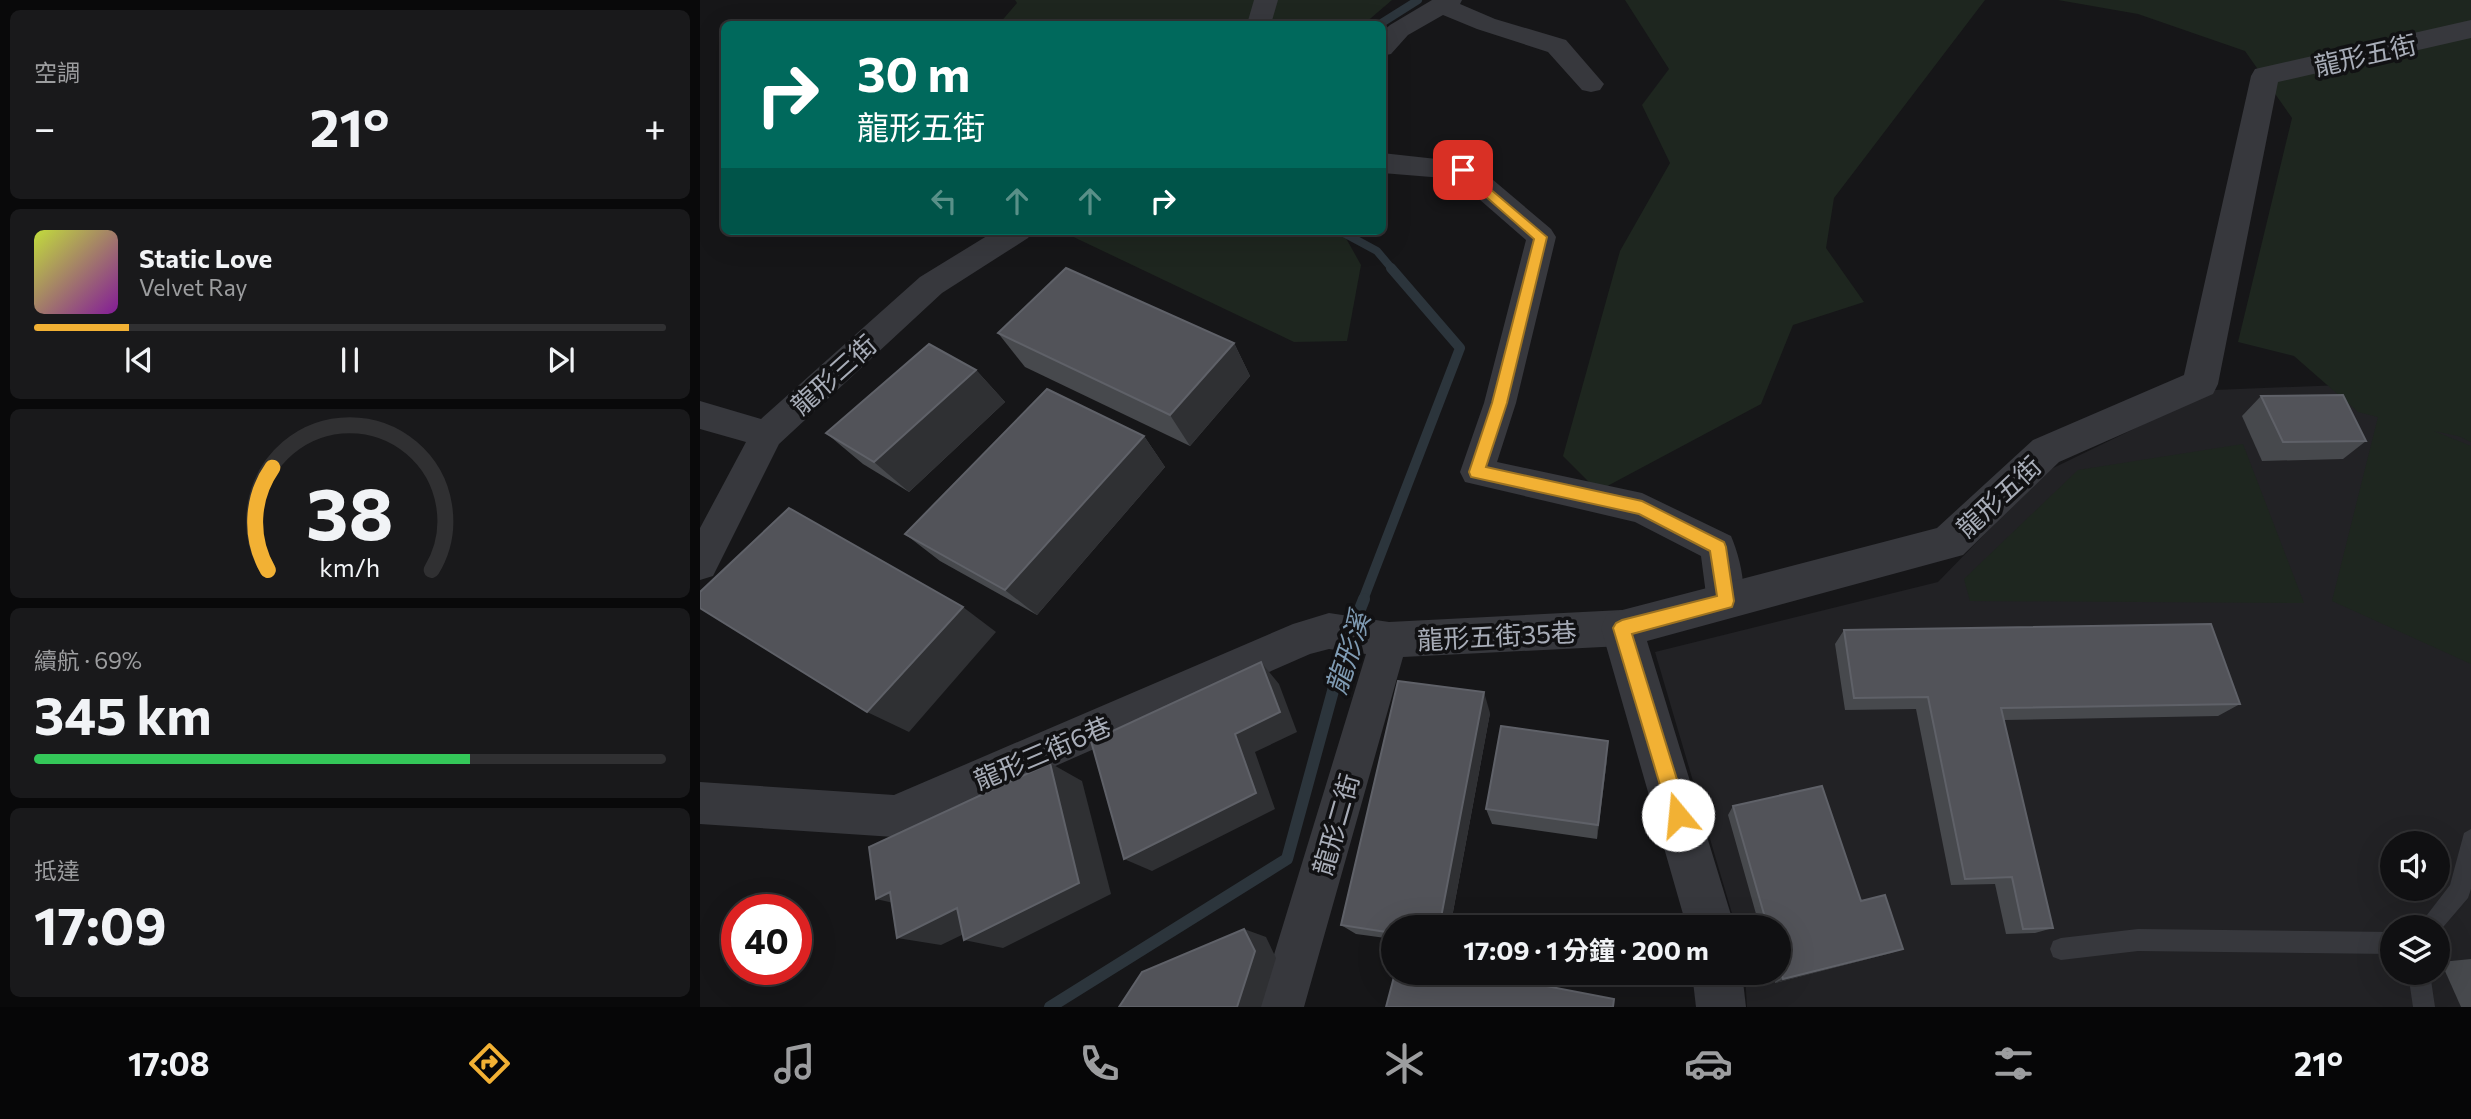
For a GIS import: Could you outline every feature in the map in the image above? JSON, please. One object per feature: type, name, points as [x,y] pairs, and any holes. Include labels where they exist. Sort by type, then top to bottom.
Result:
[{"type":"street","points":[[1260,21],[1266,0]]},
{"type":"street","points":[[1386,44],[1399,30],[1446,3],[1486,24],[1557,46],[1591,84]]},
{"type":"street","name":"龍形五街","points":[[1622,628],[1949,542],[2046,451],[2200,384],[2265,76],[2471,29]]},
{"type":"street","points":[[1386,163],[1463,170],[1541,237],[1500,403],[1477,472],[1642,508],[1718,547],[1726,601]]},
{"type":"street","name":"龍形三街","points":[[700,564],[767,434],[931,285],[1012,235]]},
{"type":"street","points":[[700,415],[767,434]]},
{"type":"street","points":[[1622,628],[1707,915]]},
{"type":"street","name":"龍形五街35巷","points":[[1381,638],[1622,628]]},
{"type":"street","name":"龍形三街6巷","points":[[700,803],[894,816],[1306,637],[1329,631],[1381,638]]},
{"type":"street","name":"龍形二街","points":[[1281,1007],[1381,638]]},
{"type":"street","points":[[1718,985],[1721,1007]]},
{"type":"lane","points":[[2439,915],[2460,890],[2471,840]]},
{"type":"lane","points":[[2061,949],[2138,940],[2380,943]]},
{"type":"lane","points":[[2421,985],[2424,1007]]},
{"type":"shaded area","points":[[1015,0],[1392,0],[1368,21],[1002,21],[1017,3]]},
{"type":"shaded area","points":[[1625,0],[1985,0],[1834,198],[1826,248],[1864,302],[1793,325],[1761,404],[1598,491],[1563,456],[1620,251],[1670,163],[1642,105],[1669,69]]},
{"type":"shaded area","points":[[2058,0],[2471,0],[2471,442],[2434,431],[2471,446],[2471,664],[2332,601],[2378,417],[2358,412],[2294,356],[2238,342],[2292,118],[2245,51],[2138,14]]},
{"type":"shaded area","points":[[1069,235],[1344,235],[1361,265],[1347,341],[1294,342]]},
{"type":"shaded area","points":[[2342,385],[2471,433],[2471,1007],[1747,1007],[1746,985],[1791,985],[1791,915],[1732,915],[1655,652],[1938,582],[2045,472],[2214,390]]},
{"type":"shaded area","points":[[2243,444],[2304,603],[1970,601],[1964,579],[2078,470]]},
{"type":"building","points":[[1066,268],[1234,343],[1170,415],[998,333]]},
{"type":"building","points":[[929,344],[976,370],[874,462],[826,433]]},
{"type":"building","points":[[1047,389],[1144,436],[1005,590],[905,534]]},
{"type":"building","points":[[2343,395],[2366,441],[2283,442],[2261,396]]},
{"type":"building","points":[[789,508],[963,607],[867,712],[700,608],[700,592]]},
{"type":"building","points":[[2211,624],[2240,704],[2001,708],[2053,928],[2023,929],[2012,877],[1965,879],[1928,697],[1854,698],[1844,630]]},
{"type":"building","points":[[1261,662],[1280,712],[1235,734],[1256,793],[1124,859],[1091,741]]},
{"type":"building","points":[[1398,681],[1484,692],[1441,915],[1381,915],[1381,931],[1341,925]]},
{"type":"building","points":[[1501,726],[1608,741],[1598,825],[1486,809]]},
{"type":"building","points":[[1050,763],[1079,883],[964,940],[957,908],[897,938],[890,892],[876,899],[869,847]]},
{"type":"building","points":[[1822,786],[1861,901],[1885,895],[1903,949],[1791,977],[1791,915],[1764,915],[1733,806]]},
{"type":"building","points":[[1244,929],[1255,951],[1237,1007],[1119,1007],[1142,972]]},
{"type":"building","points":[[1392,985],[1541,985],[1614,999],[1613,1007],[1386,1007]]},
{"type":"waterway","name":"龍形溪","points":[[1385,21],[1418,0]]},
{"type":"waterway","name":"龍形溪","points":[[1347,235],[1377,251],[1393,270]]},
{"type":"waterway","name":"龍形溪","points":[[1363,600],[1460,348],[1391,268]]},
{"type":"waterway","name":"龍形溪","points":[[1050,1007],[1287,859],[1345,647],[1364,599]]},
{"type":"route","points":[[1463,170],[1541,237],[1500,403],[1477,472],[1642,508],[1718,547],[1726,601],[1622,628],[1678,815]]}]
